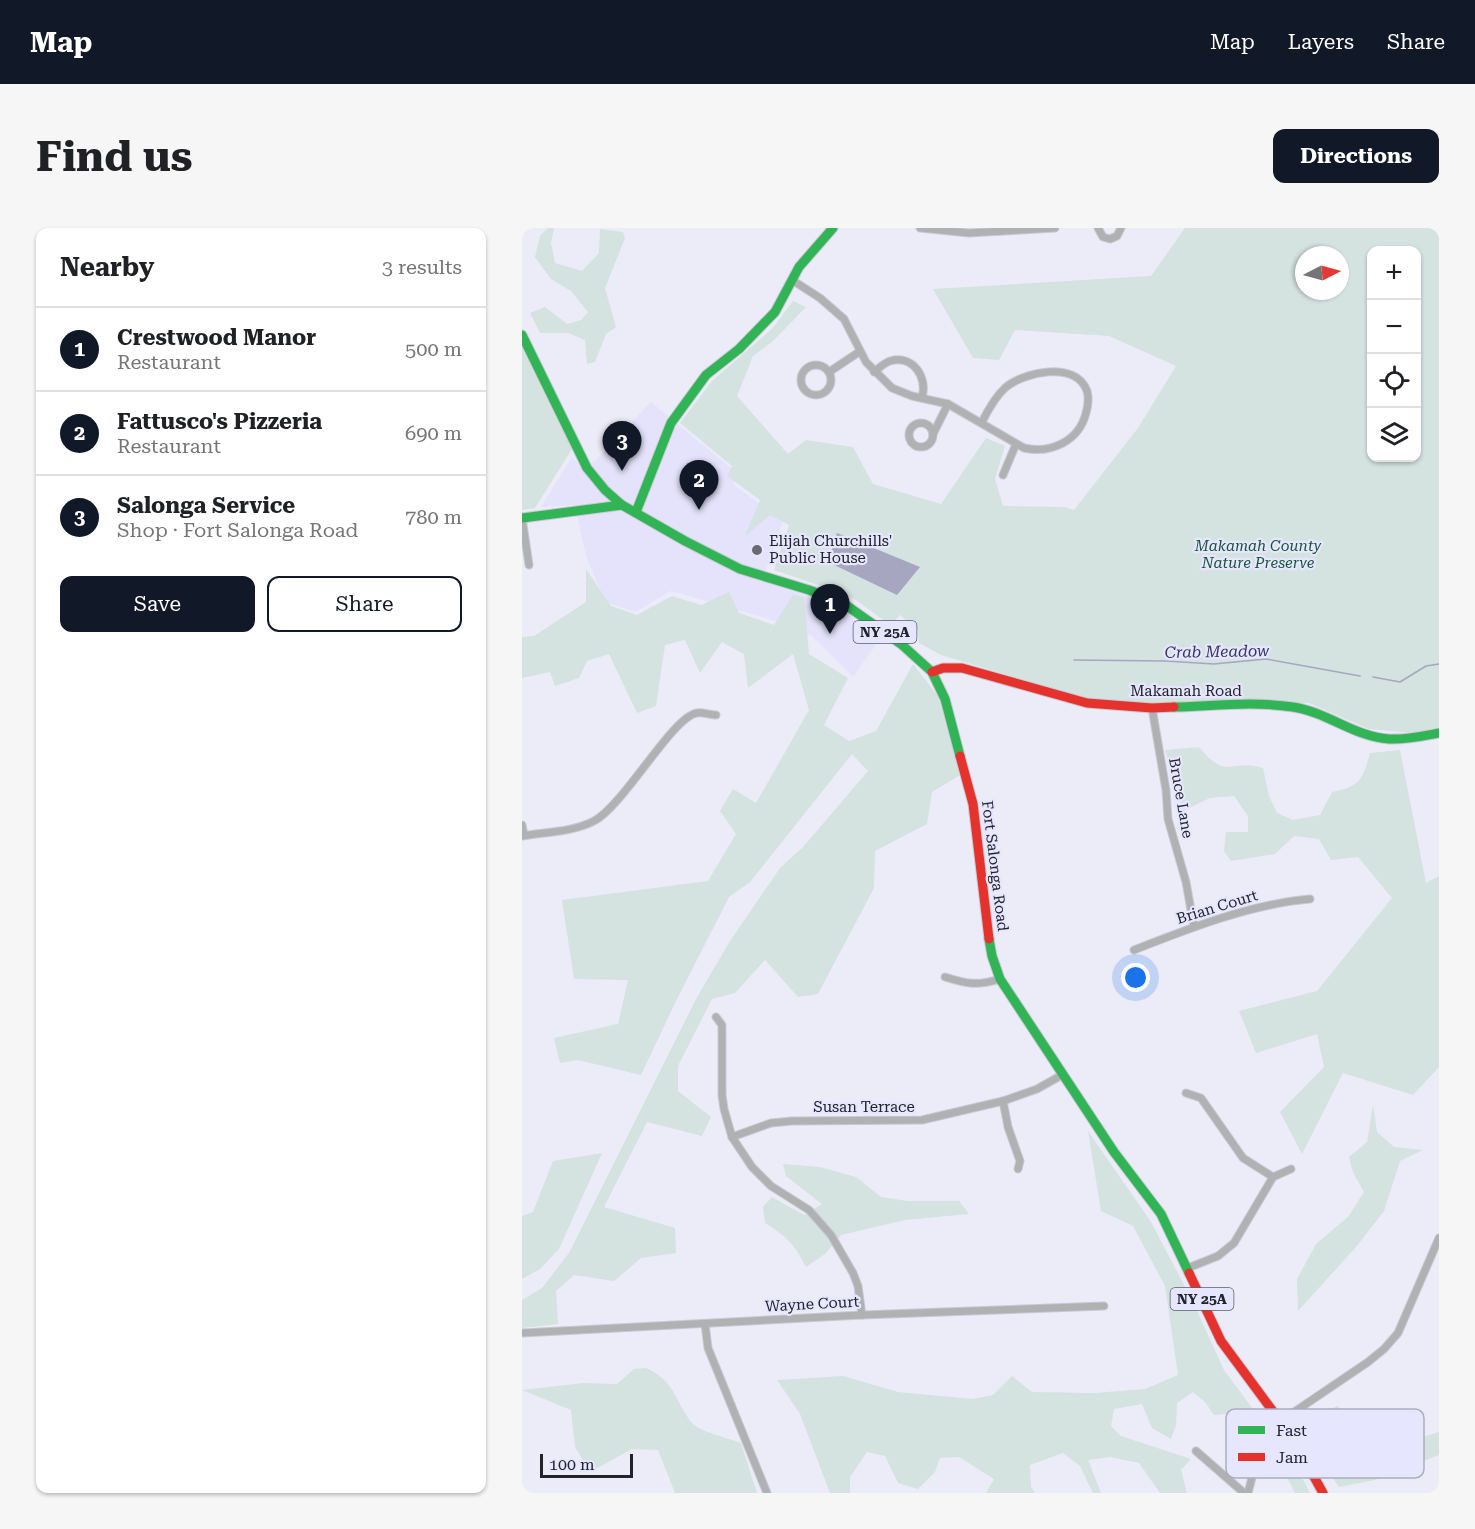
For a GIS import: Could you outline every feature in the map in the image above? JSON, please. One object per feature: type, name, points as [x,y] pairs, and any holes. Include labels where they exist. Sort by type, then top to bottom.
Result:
[{"type":"main road","points":[[636,512],[672,423],[706,375],[726,361],[768,321],[799,267],[833,228]]},
{"type":"main road","name":"Fort Salonga Road","points":[[522,335],[587,468],[605,490],[622,505],[685,542],[740,569],[843,603],[901,644],[932,672],[945,699],[973,804],[992,957],[999,979],[1114,1152],[1161,1214],[1221,1341],[1272,1409]]},
{"type":"main road","points":[[522,518],[622,505]]},
{"type":"main road","name":"Makamah Road","points":[[932,672],[943,668],[962,668],[1087,703],[1152,708],[1271,705],[1295,707],[1317,713],[1369,735],[1389,738],[1439,733]]},
{"type":"main road","name":"Fort Salonga Road","points":[[1315,1478],[1323,1493]]},
{"type":"street","points":[[920,228],[969,232],[1055,228]]},
{"type":"street","points":[[1098,228],[1103,237],[1110,239],[1117,236],[1121,228]]},
{"type":"street","points":[[792,280],[820,298],[844,319],[853,333],[859,352],[874,372],[892,388],[948,404],[1016,444],[1043,450],[1063,443],[1075,434],[1084,419],[1088,399],[1087,391],[1078,379],[1062,372],[1028,375],[1013,382],[999,394],[982,422]]},
{"type":"street","points":[[829,372],[859,352]]},
{"type":"street","points":[[874,372],[889,361],[907,361],[918,370],[922,377],[924,384],[922,397]]},
{"type":"street","points":[[822,366],[829,372],[831,382],[821,394],[811,394],[803,388],[802,373],[809,367],[822,366]]},
{"type":"street","points":[[933,435],[948,404]]},
{"type":"street","points":[[1003,475],[1016,444]]},
{"type":"street","points":[[522,518],[529,565]]},
{"type":"street","name":"Bruce Lane","points":[[1152,708],[1166,790],[1168,819],[1186,882],[1194,927]]},
{"type":"street","points":[[522,825],[523,836],[593,822],[607,813],[652,756],[686,718],[697,713],[716,716]]},
{"type":"street","name":"Brian Court","points":[[1134,950],[1194,927],[1286,901],[1310,899]]},
{"type":"street","points":[[945,977],[968,985],[999,979]]},
{"type":"street","points":[[716,1017],[722,1025],[724,1109],[732,1137],[752,1167],[771,1186],[809,1210],[826,1228],[853,1273],[858,1286],[862,1315]]},
{"type":"street","name":"Susan Terrace","points":[[732,1137],[771,1123],[792,1121],[915,1121],[1003,1101],[1031,1092],[1062,1075]]},
{"type":"street","points":[[1186,1093],[1201,1098],[1243,1158],[1273,1177]]},
{"type":"street","points":[[1003,1101],[1008,1127],[1020,1161],[1018,1169]]},
{"type":"street","points":[[1188,1268],[1218,1256],[1234,1243],[1242,1234],[1273,1177],[1291,1169]]},
{"type":"street","points":[[1297,1409],[1368,1362],[1381,1352],[1396,1335],[1439,1238]]},
{"type":"street","name":"Wayne Court","points":[[522,1333],[862,1315],[1104,1306]]},
{"type":"street","points":[[705,1323],[708,1348],[767,1493]]},
{"type":"street","points":[[1196,1451],[1226,1476]]},
{"type":"street","points":[[1228,1478],[1246,1493],[1250,1478]]},
{"type":"shaded area","points":[[651,402],[737,473],[733,484],[783,522],[762,581],[840,608],[880,639],[853,677],[811,635],[766,618],[671,591],[635,612],[605,602],[586,556],[575,505],[541,507],[572,457],[582,467],[595,461]]},
{"type":"shaded area","points":[[837,533],[920,567],[897,595],[828,562]]},
{"type":"green space","points":[[548,228],[554,228],[551,243],[555,263],[582,271],[599,253],[600,229],[623,232],[625,238],[605,288],[616,327],[606,334],[595,362],[587,364],[585,340],[568,333],[540,333],[530,313],[545,307],[567,324],[581,320],[588,312],[571,291],[551,279],[535,257],[540,236]]},
{"type":"green space","name":"Makamah County Nature Preserve","points":[[1185,228],[1439,228],[1439,727],[1414,733],[1369,729],[1309,703],[1170,705],[1091,700],[941,655],[919,643],[918,630],[900,615],[890,625],[856,600],[774,570],[789,525],[770,515],[745,536],[760,500],[727,476],[732,466],[680,423],[712,381],[773,328],[793,301],[806,307],[773,341],[753,356],[737,396],[788,454],[806,440],[853,447],[873,484],[941,504],[986,438],[1005,446],[995,479],[1003,506],[1064,507],[1074,510],[1138,428],[1176,366],[1109,336],[1015,330],[999,360],[973,358],[933,289],[1151,276]]},
{"type":"green space","points":[[522,348],[572,449],[535,508],[522,510]]},
{"type":"green space","points":[[586,569],[611,606],[637,615],[672,596],[701,605],[729,592],[739,613],[774,625],[793,595],[804,597],[809,654],[848,678],[824,725],[849,741],[876,731],[913,664],[938,696],[960,775],[932,792],[927,824],[875,851],[874,888],[818,994],[798,997],[765,960],[735,993],[712,999],[678,1066],[678,1091],[711,1117],[702,1136],[647,1122],[604,1207],[675,1228],[676,1253],[641,1258],[614,1281],[574,1275],[556,1291],[558,1324],[522,1328],[522,1300],[542,1288],[569,1253],[696,999],[730,941],[780,868],[803,847],[868,771],[852,754],[750,882],[729,897],[641,1075],[578,1060],[560,1063],[554,1038],[618,1024],[628,980],[574,979],[562,900],[708,881],[736,834],[720,811],[733,789],[756,803],[809,710],[793,654],[748,688],[744,654],[722,642],[700,673],[685,640],[665,645],[656,706],[637,713],[609,654],[587,661],[579,678],[555,686],[550,672],[522,678],[522,637],[534,636],[586,602]]},
{"type":"green space","points":[[1199,747],[1209,758],[1223,766],[1243,765],[1263,768],[1269,796],[1277,813],[1293,820],[1320,815],[1332,792],[1349,787],[1359,780],[1370,753],[1400,750],[1426,883],[1439,876],[1439,1067],[1413,1095],[1343,1073],[1302,1154],[1280,1112],[1324,1067],[1317,1034],[1256,1053],[1239,1011],[1317,991],[1392,898],[1358,857],[1331,860],[1319,839],[1294,836],[1275,854],[1231,861],[1224,851],[1226,832],[1248,832],[1248,816],[1234,796],[1210,798],[1183,811],[1165,750]]},
{"type":"green space","points":[[1373,1105],[1377,1132],[1394,1147],[1423,1150],[1400,1161],[1384,1211],[1356,1247],[1298,1311],[1297,1279],[1316,1244],[1348,1217],[1364,1192],[1353,1172],[1349,1157],[1367,1142]]},
{"type":"green space","points":[[1088,1131],[1151,1222],[1193,1302],[1224,1370],[1253,1409],[1226,1409],[1226,1414],[1214,1415],[1205,1402],[1193,1392],[1177,1403],[1176,1425],[1171,1439],[1152,1428],[1142,1404],[1114,1409],[1111,1426],[1121,1436],[1191,1459],[1181,1470],[1187,1493],[1160,1493],[1139,1463],[1110,1457],[1088,1460],[1101,1493],[1093,1493],[1080,1466],[1063,1453],[1030,1465],[1031,1487],[1035,1493],[986,1493],[994,1479],[959,1457],[940,1458],[935,1472],[918,1489],[898,1483],[885,1456],[867,1452],[850,1477],[850,1493],[830,1493],[800,1414],[777,1380],[843,1376],[898,1392],[973,1399],[993,1395],[1012,1376],[1032,1392],[1094,1393],[1145,1389],[1178,1375],[1165,1286],[1133,1226],[1101,1211]]},
{"type":"green space","points":[[602,1153],[559,1249],[540,1269],[522,1279],[522,1216],[533,1212],[553,1161]]},
{"type":"green space","points":[[783,1164],[820,1167],[856,1177],[881,1197],[908,1201],[959,1201],[969,1214],[905,1220],[841,1235],[825,1254],[806,1267],[789,1241],[765,1223],[763,1207],[772,1197],[804,1215],[822,1204],[786,1176]]},
{"type":"green space","points":[[646,1368],[664,1380],[696,1427],[741,1443],[757,1493],[675,1493],[658,1450],[632,1449],[590,1472],[575,1447],[571,1410],[522,1390],[584,1383],[617,1384],[634,1369]]},
{"type":"green space","points":[[1439,1432],[1439,1455],[1424,1461],[1424,1437]]},
{"type":"green space","points":[[1287,1478],[1302,1478],[1310,1493],[1295,1493]]},
{"type":"green space","points":[[1333,1478],[1380,1478],[1375,1480],[1339,1487]]},
{"type":"waterway","name":"Crab Meadow","points":[[1074,660],[1214,664],[1266,659],[1360,676]]},
{"type":"waterway","name":"Crab Meadow","points":[[1373,677],[1400,682],[1426,666],[1439,664]]},
{"type":"traffic: fast","points":[[636,512],[671,423],[706,375],[739,349],[775,312],[799,267],[833,228]]},
{"type":"traffic: fast","points":[[522,335],[587,468],[605,490],[622,505],[740,569],[843,603],[901,644],[932,672],[945,699],[960,756]]},
{"type":"traffic: fast","points":[[522,518],[622,505]]},
{"type":"traffic: fast","points":[[1174,707],[1278,705],[1318,714],[1364,734],[1377,737],[1401,739],[1439,733]]},
{"type":"traffic: fast","points":[[989,939],[1000,979],[1114,1152],[1161,1214],[1189,1273]]},
{"type":"traffic: jam","points":[[932,672],[943,668],[962,668],[1087,703],[1152,708],[1174,707]]},
{"type":"traffic: jam","points":[[960,756],[973,804],[989,939]]},
{"type":"traffic: jam","points":[[1189,1273],[1221,1341],[1271,1409]]},
{"type":"traffic: jam","points":[[1315,1478],[1323,1493]]},
{"type":"place","name":"Salonga Service","points":[[622,471]]},
{"type":"place","name":"Fattusco's Pizzeria","points":[[699,510]]},
{"type":"place","name":"Elijah Churchills' Public House","points":[[757,550]]},
{"type":"place","name":"Crestwood Manor","points":[[830,634]]}]
